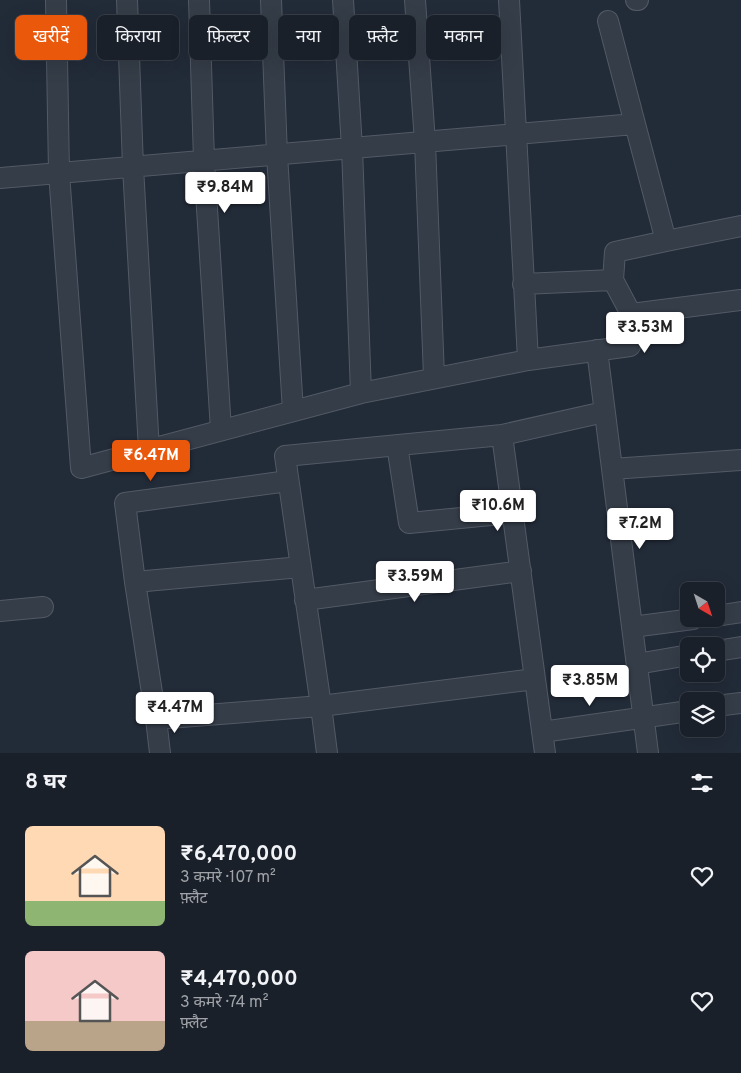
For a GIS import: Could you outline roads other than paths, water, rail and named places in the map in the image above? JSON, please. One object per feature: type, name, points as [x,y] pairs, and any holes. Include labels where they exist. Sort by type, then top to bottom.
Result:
[{"type":"street","points":[[56,0],[59,173],[81,468],[361,393],[434,377],[528,360],[630,346],[631,314],[613,280],[615,252],[741,226]]},
{"type":"street","points":[[127,0],[133,167],[149,450]]},
{"type":"street","points":[[199,0],[204,161],[221,430]]},
{"type":"street","points":[[271,0],[277,155],[293,411]]},
{"type":"street","points":[[343,0],[352,148],[361,393]]},
{"type":"street","points":[[414,0],[425,142],[434,377]]},
{"type":"street","points":[[509,0],[528,360]]},
{"type":"street","points":[[608,21],[666,241]]},
{"type":"street","points":[[0,178],[635,124]]},
{"type":"street","points":[[523,284],[613,280]]},
{"type":"street","points":[[631,314],[741,300]]},
{"type":"street","points":[[597,350],[648,753]]},
{"type":"street","points":[[327,753],[285,456],[502,435],[604,412]]},
{"type":"street","points":[[502,435],[545,753]]},
{"type":"street","points":[[397,445],[409,523],[513,513]]},
{"type":"street","points":[[612,469],[741,460]]},
{"type":"street","points":[[156,753],[156,719],[125,503],[288,481]]},
{"type":"street","points":[[136,582],[301,567]]},
{"type":"street","points":[[305,600],[521,571]]},
{"type":"street","points":[[0,611],[43,607]]},
{"type":"street","points":[[725,615],[741,612]]},
{"type":"street","points":[[632,627],[680,621]]},
{"type":"street","points":[[725,649],[741,646]]},
{"type":"street","points":[[637,664],[680,657]]},
{"type":"street","points":[[156,719],[321,706],[535,679]]},
{"type":"street","points":[[725,705],[741,703]]},
{"type":"street","points":[[542,732],[680,712]]}]
